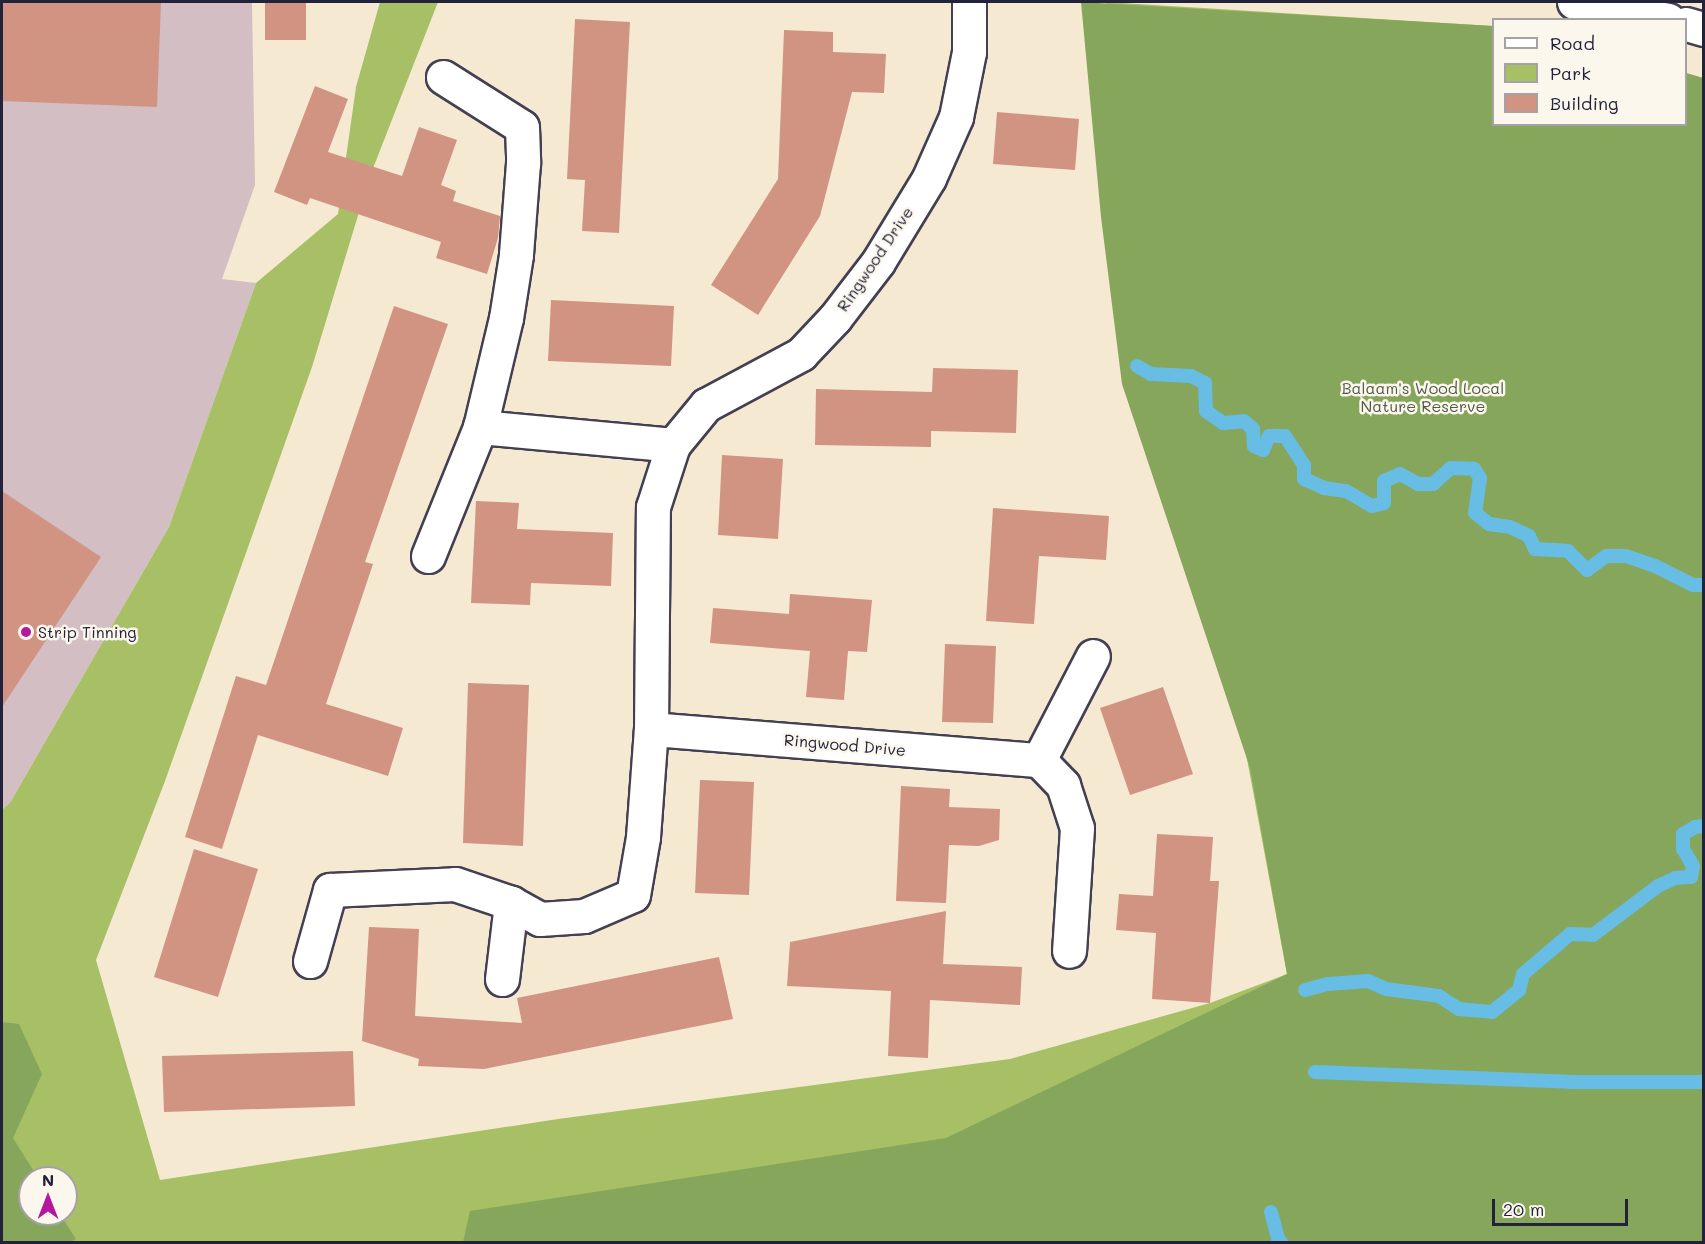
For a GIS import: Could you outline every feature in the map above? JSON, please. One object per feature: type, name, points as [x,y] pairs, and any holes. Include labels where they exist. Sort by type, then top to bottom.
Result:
[{"type":"street","name":"Ringwood Drive","points":[[310,960],[330,890],[455,884],[511,903],[540,920],[584,916],[633,895],[643,837],[651,729],[652,507],[673,445],[706,405],[801,354],[835,318],[878,262],[929,178],[956,117],[969,52],[969,2]]},
{"type":"street","points":[[1574,2],[1658,12]]},
{"type":"street","points":[[1687,24],[1704,28]]},
{"type":"street","points":[[428,556],[480,427],[506,318],[516,255],[523,163],[522,127],[443,77]]},
{"type":"street","points":[[480,427],[673,445]]},
{"type":"street","points":[[1069,951],[1077,828],[1063,785],[1039,760],[1093,656]]},
{"type":"street","name":"Ringwood Drive","points":[[651,729],[1039,760]]},
{"type":"street","points":[[502,979],[511,903]]},
{"type":"shaded area","points":[[2,2],[252,2],[255,185],[222,279],[256,283],[169,527],[11,801],[2,810]]},
{"type":"green space","name":"Balaam's Wood Local Nature Reserve","points":[[380,2],[438,2],[370,176],[312,367],[165,781],[96,960],[160,1180],[558,1119],[1010,1059],[1210,1003],[1287,974],[1106,2],[1492,26],[1492,126],[1687,126],[1687,73],[1703,78],[1703,1242],[2,1242],[2,810],[11,801],[169,527],[256,283],[338,214],[356,87]]},
{"type":"green space","name":"Balaam's Wood Local Nature Reserve","points":[[1081,2],[1492,26],[1492,126],[1687,126],[1687,73],[1703,78],[1703,1242],[463,1242],[470,1211],[946,1138],[1287,974],[1250,768],[1122,384],[1101,217]]},
{"type":"green space","points":[[2,1022],[19,1024],[42,1074],[13,1138],[30,1166],[18,1166],[18,1226],[68,1226],[76,1239],[71,1242],[2,1242]]},
{"type":"building","points":[[2,2],[161,2],[157,107],[2,101]]},
{"type":"building","points":[[265,2],[306,2],[306,40],[265,40]]},
{"type":"building","points":[[575,19],[630,22],[619,233],[582,231],[585,180],[567,179]]},
{"type":"building","points":[[784,30],[833,32],[833,52],[886,54],[884,93],[852,92],[820,216],[758,315],[711,285],[778,179]]},
{"type":"building","points":[[315,86],[348,99],[328,152],[402,176],[419,127],[457,140],[441,185],[456,191],[453,201],[500,216],[498,238],[487,274],[436,258],[441,242],[310,198],[307,205],[274,192]]},
{"type":"building","points":[[997,112],[1079,119],[1075,170],[993,164]]},
{"type":"building","points":[[551,300],[674,306],[671,366],[548,361]]},
{"type":"building","points":[[394,306],[448,324],[365,562],[373,564],[326,704],[403,728],[388,776],[258,735],[222,849],[185,837],[236,676],[266,685]]},
{"type":"building","points":[[933,368],[1018,370],[1016,433],[931,431],[931,447],[815,445],[816,389],[932,392]]},
{"type":"building","points":[[722,455],[783,459],[778,539],[718,535]]},
{"type":"building","name":"Strip Tinning","points":[[2,491],[101,557],[2,707]]},
{"type":"building","points":[[476,501],[519,503],[517,529],[613,533],[611,586],[531,583],[530,605],[471,603]]},
{"type":"building","points":[[993,508],[1109,516],[1106,560],[1039,556],[1034,624],[986,621]]},
{"type":"building","points":[[790,594],[872,600],[867,652],[848,651],[844,700],[806,697],[810,651],[710,643],[713,608],[789,614]]},
{"type":"building","points":[[945,644],[996,646],[993,723],[942,722]]},
{"type":"building","points":[[468,683],[529,685],[523,846],[463,843]]},
{"type":"building","points":[[1163,687],[1193,774],[1130,795],[1100,708]]},
{"type":"building","points":[[700,780],[754,782],[749,895],[695,893]]},
{"type":"building","points":[[901,786],[950,789],[949,807],[1000,809],[999,840],[979,846],[949,845],[946,903],[896,901]]},
{"type":"building","points":[[1157,834],[1213,837],[1210,881],[1219,881],[1210,1003],[1152,999],[1156,933],[1116,930],[1119,894],[1153,896]]},
{"type":"building","points":[[194,849],[258,869],[218,997],[154,977]]},
{"type":"building","points":[[946,911],[943,964],[1022,967],[1020,1005],[930,1000],[928,1058],[888,1056],[891,991],[787,986],[790,942]]},
{"type":"building","points":[[369,927],[419,929],[415,1016],[522,1023],[517,998],[719,957],[733,1019],[484,1069],[418,1066],[419,1059],[362,1041]]},
{"type":"building","points":[[353,1051],[355,1106],[164,1112],[162,1056]]},
{"type":"waterway","points":[[1137,366],[1151,374],[1191,376],[1205,383],[1206,411],[1223,423],[1244,421],[1253,429],[1254,446],[1263,450],[1269,436],[1285,436],[1304,465],[1304,479],[1324,488],[1346,491],[1372,506],[1384,503],[1384,481],[1400,474],[1418,484],[1433,484],[1451,468],[1474,469],[1480,478],[1475,513],[1489,524],[1510,527],[1529,536],[1535,549],[1568,551],[1587,570],[1606,556],[1626,556],[1655,566],[1693,585],[1704,585]]},
{"type":"waterway","points":[[1305,990],[1328,984],[1368,981],[1386,989],[1439,996],[1459,1009],[1492,1012],[1519,990],[1523,974],[1570,934],[1593,935],[1658,886],[1675,878],[1691,877],[1693,866],[1683,849],[1683,834],[1695,827],[1704,826]]},
{"type":"waterway","points":[[1315,1072],[1570,1082],[1704,1082]]},
{"type":"waterway","points":[[1271,1212],[1278,1239],[1281,1242]]},
{"type":"place","name":"Strip Tinning","points":[[26,632]]}]
